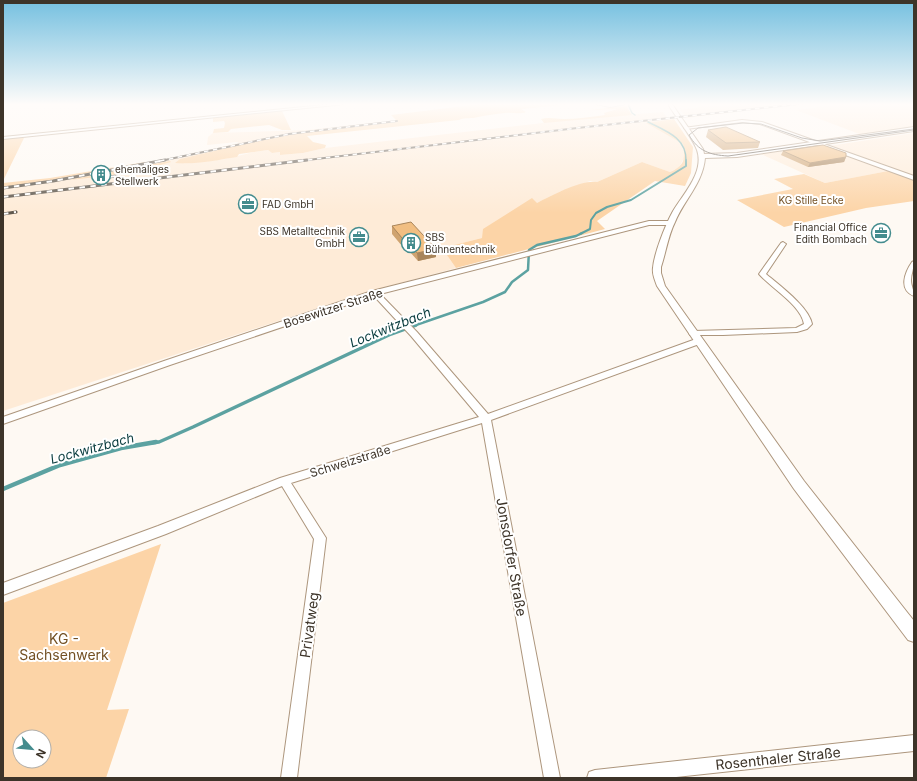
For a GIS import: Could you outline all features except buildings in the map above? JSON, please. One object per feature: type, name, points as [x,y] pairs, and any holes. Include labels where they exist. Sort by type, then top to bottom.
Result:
[{"type":"street","points":[[693,140],[701,154],[699,175],[680,203],[670,224],[657,273],[662,288],[799,485],[914,634]]},
{"type":"street","points":[[810,140],[914,178]]},
{"type":"street","points":[[701,154],[714,159],[835,140]]},
{"type":"street","points":[[701,154],[737,155]]},
{"type":"street","name":"Bosewitzer Straße","points":[[3,421],[167,363],[375,293],[649,223],[670,224]]},
{"type":"street","name":"Schweizstraße","points":[[3,589],[162,530],[284,481],[486,418],[696,337],[723,333],[797,330],[806,326],[808,319],[802,311],[762,274],[783,244]]},
{"type":"street","points":[[914,263],[908,275],[906,285],[909,291],[914,294]]},
{"type":"street","points":[[375,293],[414,334],[486,418]]},
{"type":"street","name":"Jonsdorfer Straße","points":[[486,418],[552,778]]},
{"type":"street","name":"Privatweg","points":[[284,481],[320,538],[289,778]]},
{"type":"street","name":"Rosenthaler Straße","points":[[595,778],[914,743]]},
{"type":"shaded area","points":[[208,140],[260,140],[181,159],[184,164],[225,159],[268,150],[272,153],[280,152],[280,155],[303,153],[325,148],[391,140],[677,140],[683,144],[684,158],[679,167],[670,172],[642,162],[597,182],[590,181],[559,192],[537,203],[482,238],[442,248],[456,268],[367,292],[3,411],[3,187],[84,175],[168,159],[239,143],[207,145]]},
{"type":"shaded area","points":[[865,140],[914,140],[914,177],[829,146]]},
{"type":"shaded area","points":[[819,146],[888,171],[825,183],[761,154]]},
{"type":"green space","points":[[3,140],[23,140],[3,181]]},
{"type":"green space","points":[[260,140],[311,140],[326,145],[325,148],[303,153],[280,155],[280,152],[272,153],[268,150],[239,154],[237,157],[206,162],[175,163],[180,159]]},
{"type":"green space","points":[[677,140],[689,140],[693,147],[691,173],[685,186],[655,181],[597,221],[605,229],[456,268],[442,248],[482,238],[483,229],[532,198],[537,203],[583,183],[597,182],[642,162],[670,172],[679,167],[683,161],[683,144]]},
{"type":"green space","points":[[145,162],[54,180],[3,187],[3,183],[50,178]]},
{"type":"green space","points":[[171,162],[158,166],[107,176],[68,180]]},
{"type":"green space","name":"KG Stille Ecke","points":[[888,171],[914,180],[914,201],[866,208],[784,227],[737,200],[793,189],[774,179],[804,174],[825,183]]},
{"type":"green space","name":"KG - Sachsenwerk","points":[[161,544],[107,710],[129,709],[106,778],[3,778],[3,603]]},
{"type":"waterway","name":"Lockwitzbach","points":[[678,140],[683,146],[686,161]]},
{"type":"waterway","name":"Lockwitzbach","points":[[413,326],[483,302],[505,292],[512,282],[528,270],[529,250],[537,245],[576,236],[590,229],[591,220],[596,213],[607,207],[631,200],[686,166],[686,161]]},
{"type":"waterway","name":"Lockwitzbach","points":[[150,443],[159,442],[193,427],[391,334],[416,325]]},
{"type":"waterway","name":"Lockwitzbach","points":[[150,443],[156,442]]},
{"type":"waterway","name":"Lockwitzbach","points":[[3,489],[60,465],[121,448],[150,443]]},
{"type":"tram line","points":[[693,140],[696,145],[705,151],[716,155],[728,156],[839,140]]},
{"type":"tram line","points":[[817,140],[824,140]]},
{"type":"railway","points":[[163,160],[258,140]]},
{"type":"railway","points":[[299,161],[472,140]]},
{"type":"railway","points":[[3,188],[53,181],[163,160]]},
{"type":"railway","points":[[3,197],[307,160]]},
{"type":"railway","points":[[99,178],[117,176]]},
{"type":"railway","points":[[3,214],[16,212]]},
{"type":"place","name":"ehemaliges Stellwerk","points":[[101,175]]},
{"type":"place","name":"FAD GmbH","points":[[248,204]]},
{"type":"place","name":"Financial Office Edith Bombach","points":[[881,233]]},
{"type":"place","name":"SBS Metalltechnik GmbH","points":[[359,237]]},
{"type":"place","name":"SBS Bühnentechnik","points":[[411,243]]}]
